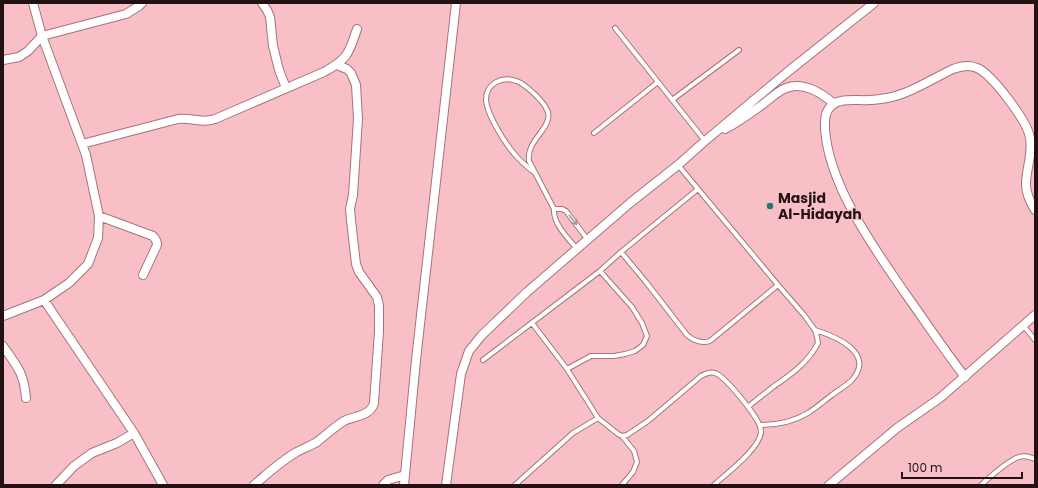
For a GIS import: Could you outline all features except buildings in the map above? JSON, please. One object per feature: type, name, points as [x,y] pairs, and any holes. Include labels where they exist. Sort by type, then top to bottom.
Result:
[{"type":"street","points":[[3,316],[44,300],[69,283],[88,264],[98,238],[99,216],[86,155],[42,36],[33,3]]},
{"type":"street","points":[[3,60],[19,57],[42,36],[126,14],[140,5],[148,3]]},
{"type":"street","points":[[262,3],[270,17],[273,46],[279,70],[286,88]]},
{"type":"street","points":[[404,485],[416,360],[456,3]]},
{"type":"street","points":[[446,485],[461,374],[468,351],[482,335],[516,303],[630,203],[678,165],[784,74],[874,3]]},
{"type":"street","points":[[82,144],[178,119],[184,118],[209,121],[324,72],[337,65],[345,58],[357,29]]},
{"type":"street","points":[[254,485],[295,453],[316,442],[345,421],[368,412],[374,403],[379,330],[379,306],[377,297],[358,272],[350,209],[353,195],[358,120],[356,85],[351,73],[347,69],[337,65]]},
{"type":"street","points":[[965,377],[878,254],[840,187],[830,159],[826,136],[825,116],[829,108],[834,104],[843,101],[869,100],[900,95],[961,66],[979,68],[990,78],[1005,96],[1025,123],[1028,130],[1031,149],[1026,184],[1029,198],[1035,210]]},
{"type":"street","points":[[717,131],[731,126],[775,94],[792,86],[804,87],[813,90],[834,104]]},
{"type":"street","points":[[99,216],[155,238],[157,246],[143,275]]},
{"type":"street","points":[[44,300],[134,433],[163,485]]},
{"type":"street","points":[[829,485],[897,428],[940,398],[1035,315]]},
{"type":"street","points":[[3,346],[18,366],[25,386],[26,398]]},
{"type":"street","points":[[56,485],[74,466],[92,453],[117,443],[134,433]]},
{"type":"street","points":[[383,485],[388,480],[405,475]]},
{"type":"lane","points":[[615,28],[705,141]]},
{"type":"lane","points":[[672,100],[739,50]]},
{"type":"lane","points":[[534,172],[517,157],[491,118],[486,100],[487,93],[492,85],[502,79],[516,80],[524,85],[539,99],[547,110],[548,121],[530,148],[529,161],[554,209],[557,222],[577,250]]},
{"type":"lane","points":[[594,132],[658,82]]},
{"type":"lane","points":[[678,165],[815,330],[818,337],[818,343],[808,359],[748,407]]},
{"type":"lane","points":[[483,360],[600,271],[698,189]]},
{"type":"lane","points":[[554,209],[562,209],[566,212],[588,240]]},
{"type":"lane","points":[[621,252],[687,335],[700,342],[707,342],[717,335],[778,285]]},
{"type":"lane","points":[[567,369],[591,356],[614,356],[635,351],[643,345],[647,336],[642,323],[632,307],[600,271]]},
{"type":"lane","points":[[532,323],[567,369],[598,418],[622,436],[634,451],[637,462],[633,472],[622,485]]},
{"type":"lane","points":[[1023,325],[1035,340]]},
{"type":"lane","points":[[760,425],[780,424],[794,420],[808,413],[852,380],[857,372],[860,366],[859,361],[853,350],[846,343],[824,332],[815,330]]},
{"type":"lane","points":[[622,436],[627,435],[648,421],[701,376],[712,372],[719,375],[748,407],[761,429],[760,435],[750,452],[714,485]]},
{"type":"lane","points":[[515,485],[573,433],[598,418]]},
{"type":"lane","points":[[981,485],[1014,458],[1025,456],[1035,459]]},
{"type":"place","name":"Masjid Al-Hidayah","points":[[770,206]]}]
